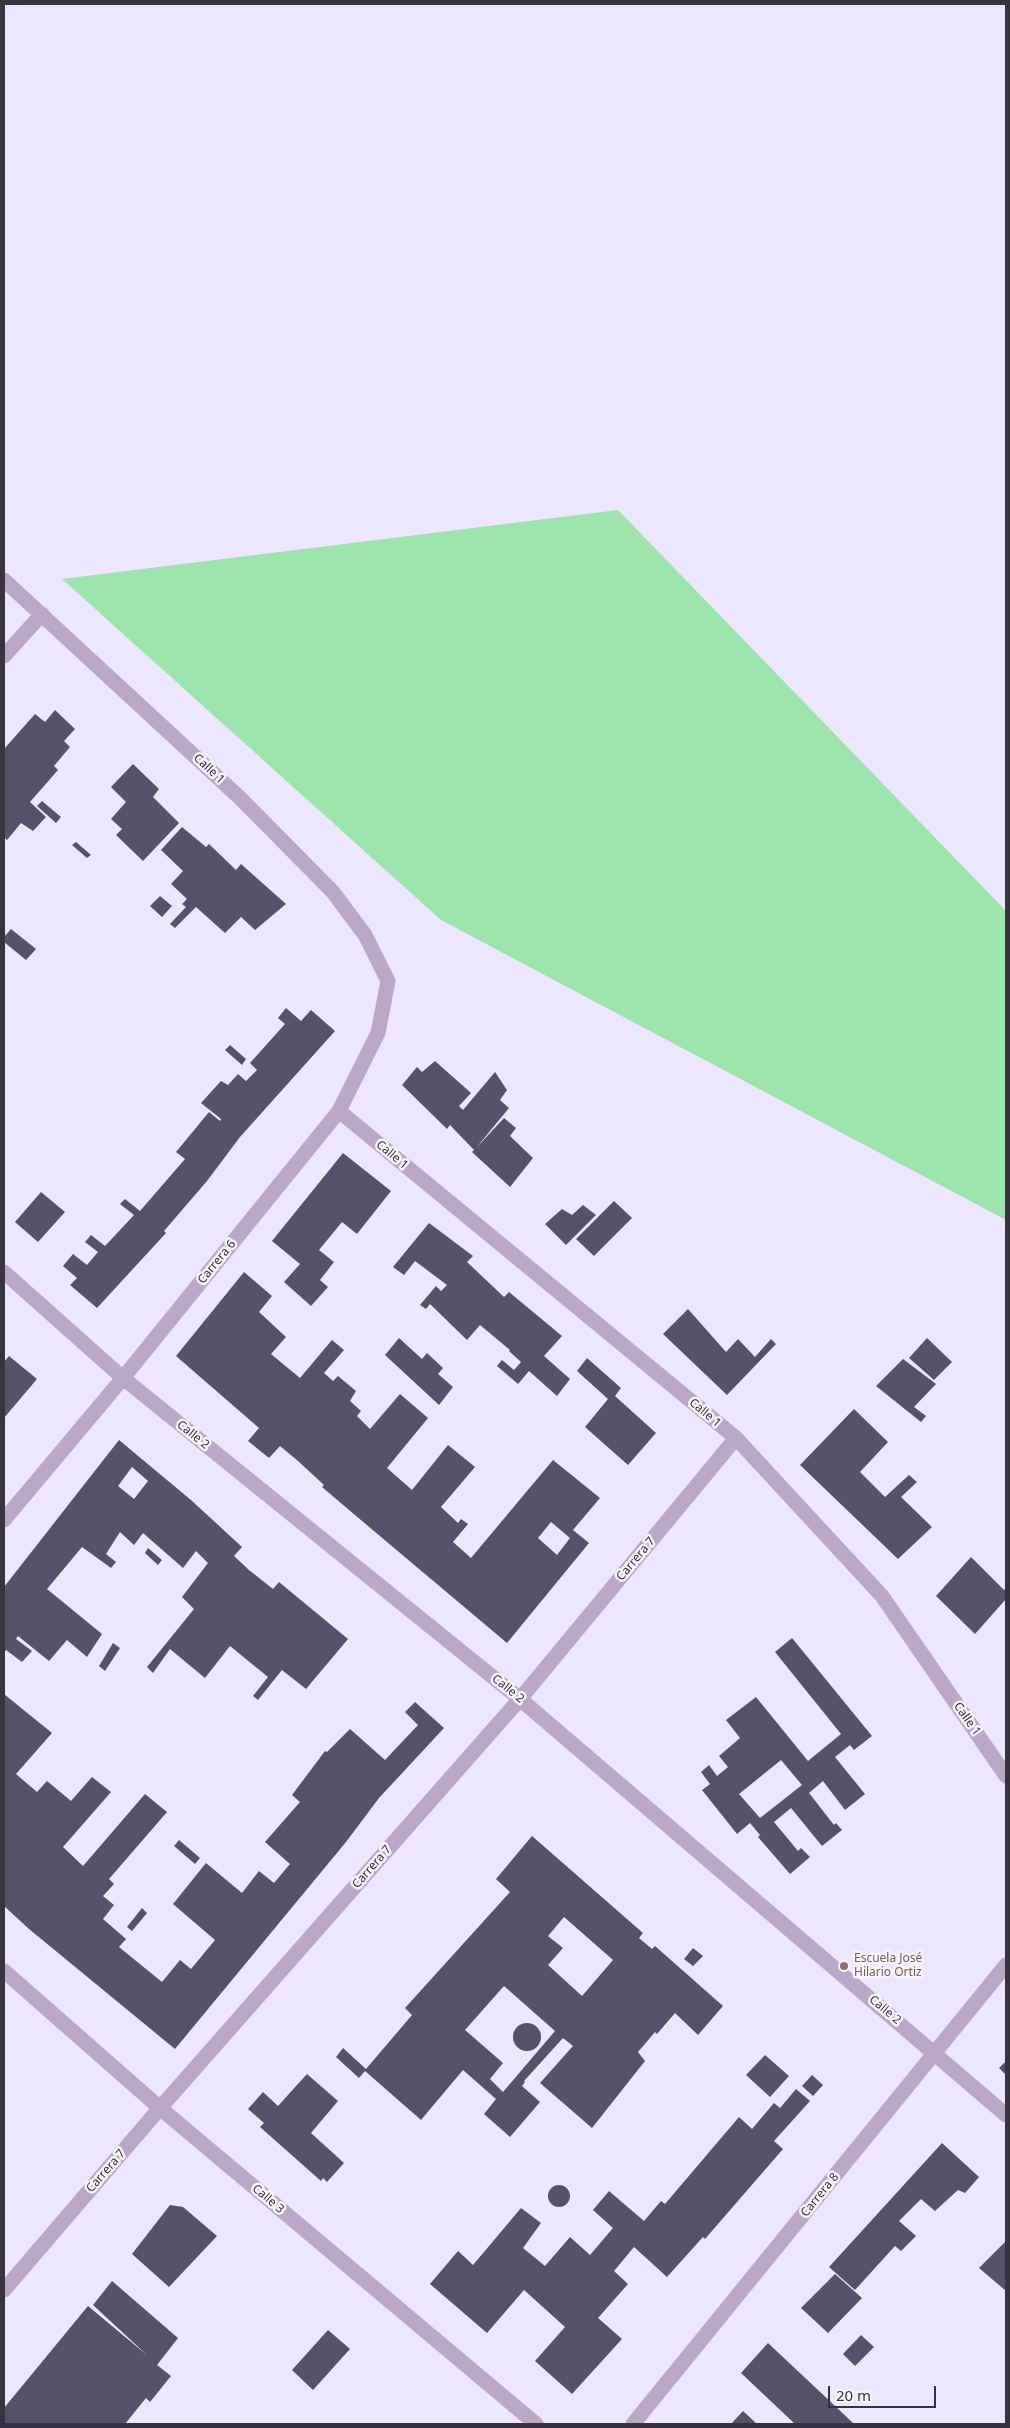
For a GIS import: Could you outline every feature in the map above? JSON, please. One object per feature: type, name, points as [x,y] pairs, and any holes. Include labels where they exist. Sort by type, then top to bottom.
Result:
[{"type":"street","name":"Calle 1","points":[[4,580],[240,798],[333,892],[365,935],[388,981]]},
{"type":"street","points":[[4,656],[42,614]]},
{"type":"street","name":"Carrera 6","points":[[4,1520],[123,1378],[339,1111],[378,1033],[388,981]]},
{"type":"street","name":"Calle 1","points":[[339,1111],[736,1438],[882,1596],[1006,1776]]},
{"type":"street","name":"Calle 2","points":[[4,1272],[123,1378],[520,1698],[1006,2115]]},
{"type":"street","name":"Carrera 7","points":[[4,2290],[160,2108],[520,1698],[736,1438]]},
{"type":"street","name":"Carrera 8","points":[[633,2424],[936,2054],[1006,1965]]},
{"type":"street","name":"Calle 3","points":[[4,1971],[160,2108],[536,2424]]},
{"type":"green space","points":[[618,510],[1006,911],[1006,1220],[441,920],[62,579]]},
{"type":"building","points":[[55,710],[75,729],[64,741],[70,747],[54,766],[58,770],[30,802],[46,817],[33,831],[21,823],[7,840],[4,837],[4,749],[35,714],[45,722]]},
{"type":"building","points":[[133,764],[159,789],[153,797],[179,823],[143,861],[116,835],[122,829],[111,819],[126,802],[111,787]]},
{"type":"building","points":[[42,801],[61,817],[56,823],[37,806]]},
{"type":"building","points":[[182,827],[206,847],[209,844],[236,870],[241,864],[286,904],[255,930],[241,917],[225,933],[196,907],[175,928],[170,924],[186,907],[182,904],[187,899],[171,884],[183,871],[161,850]]},
{"type":"building","points":[[76,842],[91,855],[87,858],[72,845]]},
{"type":"building","points":[[160,896],[172,906],[162,917],[150,906]]},
{"type":"building","points":[[11,929],[36,949],[26,960],[4,942],[4,937]]},
{"type":"building","points":[[286,1008],[301,1021],[311,1010],[335,1031],[240,1137],[207,1181],[164,1231],[166,1233],[97,1308],[70,1285],[77,1278],[63,1266],[73,1254],[87,1265],[98,1252],[85,1242],[91,1235],[105,1246],[134,1215],[120,1204],[125,1199],[140,1211],[185,1159],[176,1152],[209,1112],[220,1121],[221,1119],[201,1103],[221,1081],[228,1085],[238,1074],[246,1081],[257,1070],[250,1063],[285,1024],[278,1018]]},
{"type":"building","points":[[230,1045],[246,1059],[242,1065],[225,1050]]},
{"type":"building","points":[[435,1061],[471,1093],[459,1106],[463,1110],[495,1072],[507,1090],[500,1100],[509,1108],[476,1148],[504,1118],[516,1128],[510,1136],[533,1158],[510,1187],[472,1152],[474,1150],[450,1125],[447,1129],[402,1085],[417,1067],[422,1072]]},
{"type":"building","points":[[343,1153],[391,1191],[357,1234],[342,1222],[319,1250],[334,1262],[320,1280],[328,1287],[311,1306],[284,1282],[300,1264],[272,1241]]},
{"type":"building","points":[[41,1192],[65,1212],[38,1242],[15,1222]]},
{"type":"building","points":[[614,1201],[632,1218],[594,1256],[576,1239]]},
{"type":"building","points":[[583,1205],[596,1215],[566,1245],[545,1224],[562,1209],[572,1215]]},
{"type":"building","points":[[429,1223],[473,1256],[467,1262],[504,1297],[509,1292],[562,1336],[544,1356],[570,1379],[557,1396],[529,1371],[518,1384],[497,1366],[502,1360],[514,1370],[521,1362],[510,1350],[480,1325],[467,1340],[430,1304],[426,1309],[420,1305],[436,1286],[441,1291],[447,1285],[415,1261],[404,1275],[393,1267]]},
{"type":"building","points":[[244,1272],[272,1296],[259,1312],[286,1337],[271,1354],[300,1378],[332,1340],[344,1350],[324,1373],[333,1381],[338,1376],[356,1391],[350,1401],[361,1411],[357,1416],[370,1429],[400,1394],[428,1418],[387,1468],[412,1490],[448,1445],[475,1467],[441,1507],[458,1523],[461,1519],[468,1524],[453,1542],[471,1558],[553,1460],[600,1498],[573,1530],[589,1543],[507,1643],[322,1487],[324,1485],[280,1446],[269,1458],[248,1441],[259,1428],[176,1356]],"holes":[[[551,1522],[570,1538],[557,1555],[538,1538]]]},
{"type":"building","points":[[688,1309],[726,1352],[738,1339],[755,1357],[771,1339],[776,1344],[727,1395],[663,1334]]},
{"type":"building","points":[[399,1338],[422,1359],[427,1353],[443,1368],[438,1374],[453,1387],[439,1405],[385,1355]]},
{"type":"building","points":[[927,1338],[952,1362],[934,1380],[909,1358]]},
{"type":"building","points":[[9,1356],[37,1379],[4,1418],[4,1362]]},
{"type":"building","points":[[587,1358],[621,1388],[615,1396],[656,1433],[628,1465],[585,1427],[608,1399],[577,1371]]},
{"type":"building","points":[[903,1359],[936,1384],[914,1407],[926,1416],[921,1422],[876,1386]]},
{"type":"building","points":[[854,1409],[888,1442],[860,1472],[885,1497],[909,1475],[917,1482],[901,1497],[932,1527],[898,1559],[800,1465]]},
{"type":"building","points":[[119,1440],[191,1500],[242,1547],[234,1556],[249,1570],[273,1589],[279,1582],[348,1639],[306,1689],[282,1670],[258,1700],[253,1696],[268,1677],[230,1646],[205,1678],[170,1649],[153,1673],[147,1667],[194,1609],[182,1597],[208,1563],[196,1551],[183,1568],[143,1533],[134,1545],[120,1532],[106,1554],[116,1562],[111,1568],[82,1547],[47,1589],[102,1634],[87,1657],[67,1640],[49,1661],[18,1636],[16,1639],[32,1651],[22,1662],[6,1650],[4,1653],[4,1587]],"holes":[[[132,1467],[148,1481],[134,1499],[118,1486]]]},
{"type":"building","points":[[148,1548],[162,1560],[158,1565],[145,1553]]},
{"type":"building","points":[[971,1557],[1004,1590],[1006,1588],[1006,1599],[975,1634],[936,1596]]},
{"type":"building","points":[[792,1638],[872,1736],[854,1750],[850,1745],[835,1757],[865,1794],[845,1810],[823,1781],[809,1793],[834,1825],[836,1823],[842,1830],[822,1846],[791,1808],[774,1822],[798,1851],[801,1848],[810,1857],[790,1874],[758,1837],[760,1835],[750,1823],[737,1834],[702,1790],[710,1784],[701,1772],[709,1765],[717,1776],[728,1767],[719,1756],[740,1738],[726,1720],[756,1697],[808,1761],[841,1734],[775,1652]],"holes":[[[781,1760],[802,1785],[760,1818],[739,1794]]]},
{"type":"building","points":[[113,1643],[120,1648],[105,1671],[99,1666]]},
{"type":"building","points":[[4,1694],[52,1733],[16,1774],[37,1792],[47,1781],[71,1801],[92,1777],[111,1792],[63,1847],[83,1866],[145,1794],[167,1812],[109,1879],[114,1884],[103,1896],[114,1905],[103,1919],[126,1939],[119,1947],[162,1982],[180,1960],[191,1969],[215,1940],[173,1904],[206,1863],[242,1893],[259,1871],[274,1883],[290,1864],[265,1842],[300,1802],[292,1795],[325,1751],[327,1752],[350,1729],[385,1760],[418,1725],[405,1712],[415,1702],[444,1728],[379,1798],[346,1842],[175,2049],[29,1929],[4,1906]]},
{"type":"building","points":[[532,1836],[643,1933],[639,1938],[652,1949],[655,1946],[723,2006],[698,2035],[675,2013],[638,2052],[645,2061],[592,2128],[540,2083],[573,2046],[563,2038],[524,2081],[522,2086],[540,2102],[510,2137],[484,2114],[496,2099],[463,2070],[421,2120],[365,2071],[359,2078],[336,2057],[343,2048],[366,2069],[412,2015],[405,2008],[510,1892],[496,1879]],"holes":[[[564,1917],[613,1960],[582,1996],[548,1965],[563,1948],[548,1936]],[[504,1986],[555,2031],[503,2092],[490,2079],[503,2063],[465,2030]]]},
{"type":"building","points":[[179,1840],[200,1858],[195,1864],[174,1846]]},
{"type":"building","points":[[142,1908],[147,1913],[132,1931],[127,1927]]},
{"type":"building","points":[[693,1948],[703,1956],[693,1966],[684,1959]]},
{"type":"building","points":[[527,2023],[537,2027],[541,2037],[537,2047],[527,2051],[517,2047],[513,2037],[517,2027]]},
{"type":"building","points":[[765,2055],[789,2076],[770,2097],[746,2075]]},
{"type":"building","points":[[1006,2061],[1006,2075],[999,2068]]},
{"type":"building","points":[[307,2074],[338,2101],[311,2133],[344,2163],[327,2182],[323,2178],[321,2181],[260,2127],[264,2123],[248,2109],[263,2092],[278,2106]]},
{"type":"building","points":[[812,2075],[823,2085],[813,2096],[802,2086]]},
{"type":"building","points":[[796,2089],[810,2101],[774,2141],[783,2149],[705,2239],[703,2237],[667,2277],[634,2247],[614,2271],[628,2284],[598,2318],[622,2339],[572,2394],[535,2361],[565,2327],[524,2290],[487,2333],[430,2284],[458,2251],[473,2265],[521,2208],[541,2223],[523,2248],[545,2266],[570,2237],[590,2255],[613,2228],[593,2210],[609,2191],[644,2221],[661,2201],[665,2204],[739,2117],[752,2129],[774,2103],[780,2108]]},
{"type":"building","points":[[942,2143],[979,2177],[965,2193],[958,2190],[935,2211],[921,2199],[899,2221],[916,2236],[901,2251],[895,2246],[855,2290],[829,2267]]},
{"type":"building","points":[[559,2185],[567,2188],[570,2196],[567,2204],[559,2207],[551,2204],[548,2196],[551,2188]]},
{"type":"building","points":[[170,2205],[183,2207],[217,2236],[169,2287],[132,2254]]},
{"type":"building","points":[[1006,2241],[1006,2291],[979,2268]]},
{"type":"building","points":[[835,2274],[862,2298],[828,2333],[801,2308]]},
{"type":"building","points":[[112,2281],[178,2338],[157,2365],[171,2376],[150,2402],[146,2398],[125,2424],[4,2424],[4,2408],[88,2306],[148,2356],[93,2305]]},
{"type":"building","points":[[328,2330],[350,2349],[313,2390],[292,2370]]},
{"type":"building","points":[[861,2335],[874,2347],[855,2366],[843,2354]]},
{"type":"building","points":[[768,2343],[854,2424],[795,2424],[741,2373]]},
{"type":"building","points":[[743,2411],[757,2424],[731,2424]]},
{"type":"place","name":"Escuela José Hilario Ortiz","points":[[844,1966]]}]
